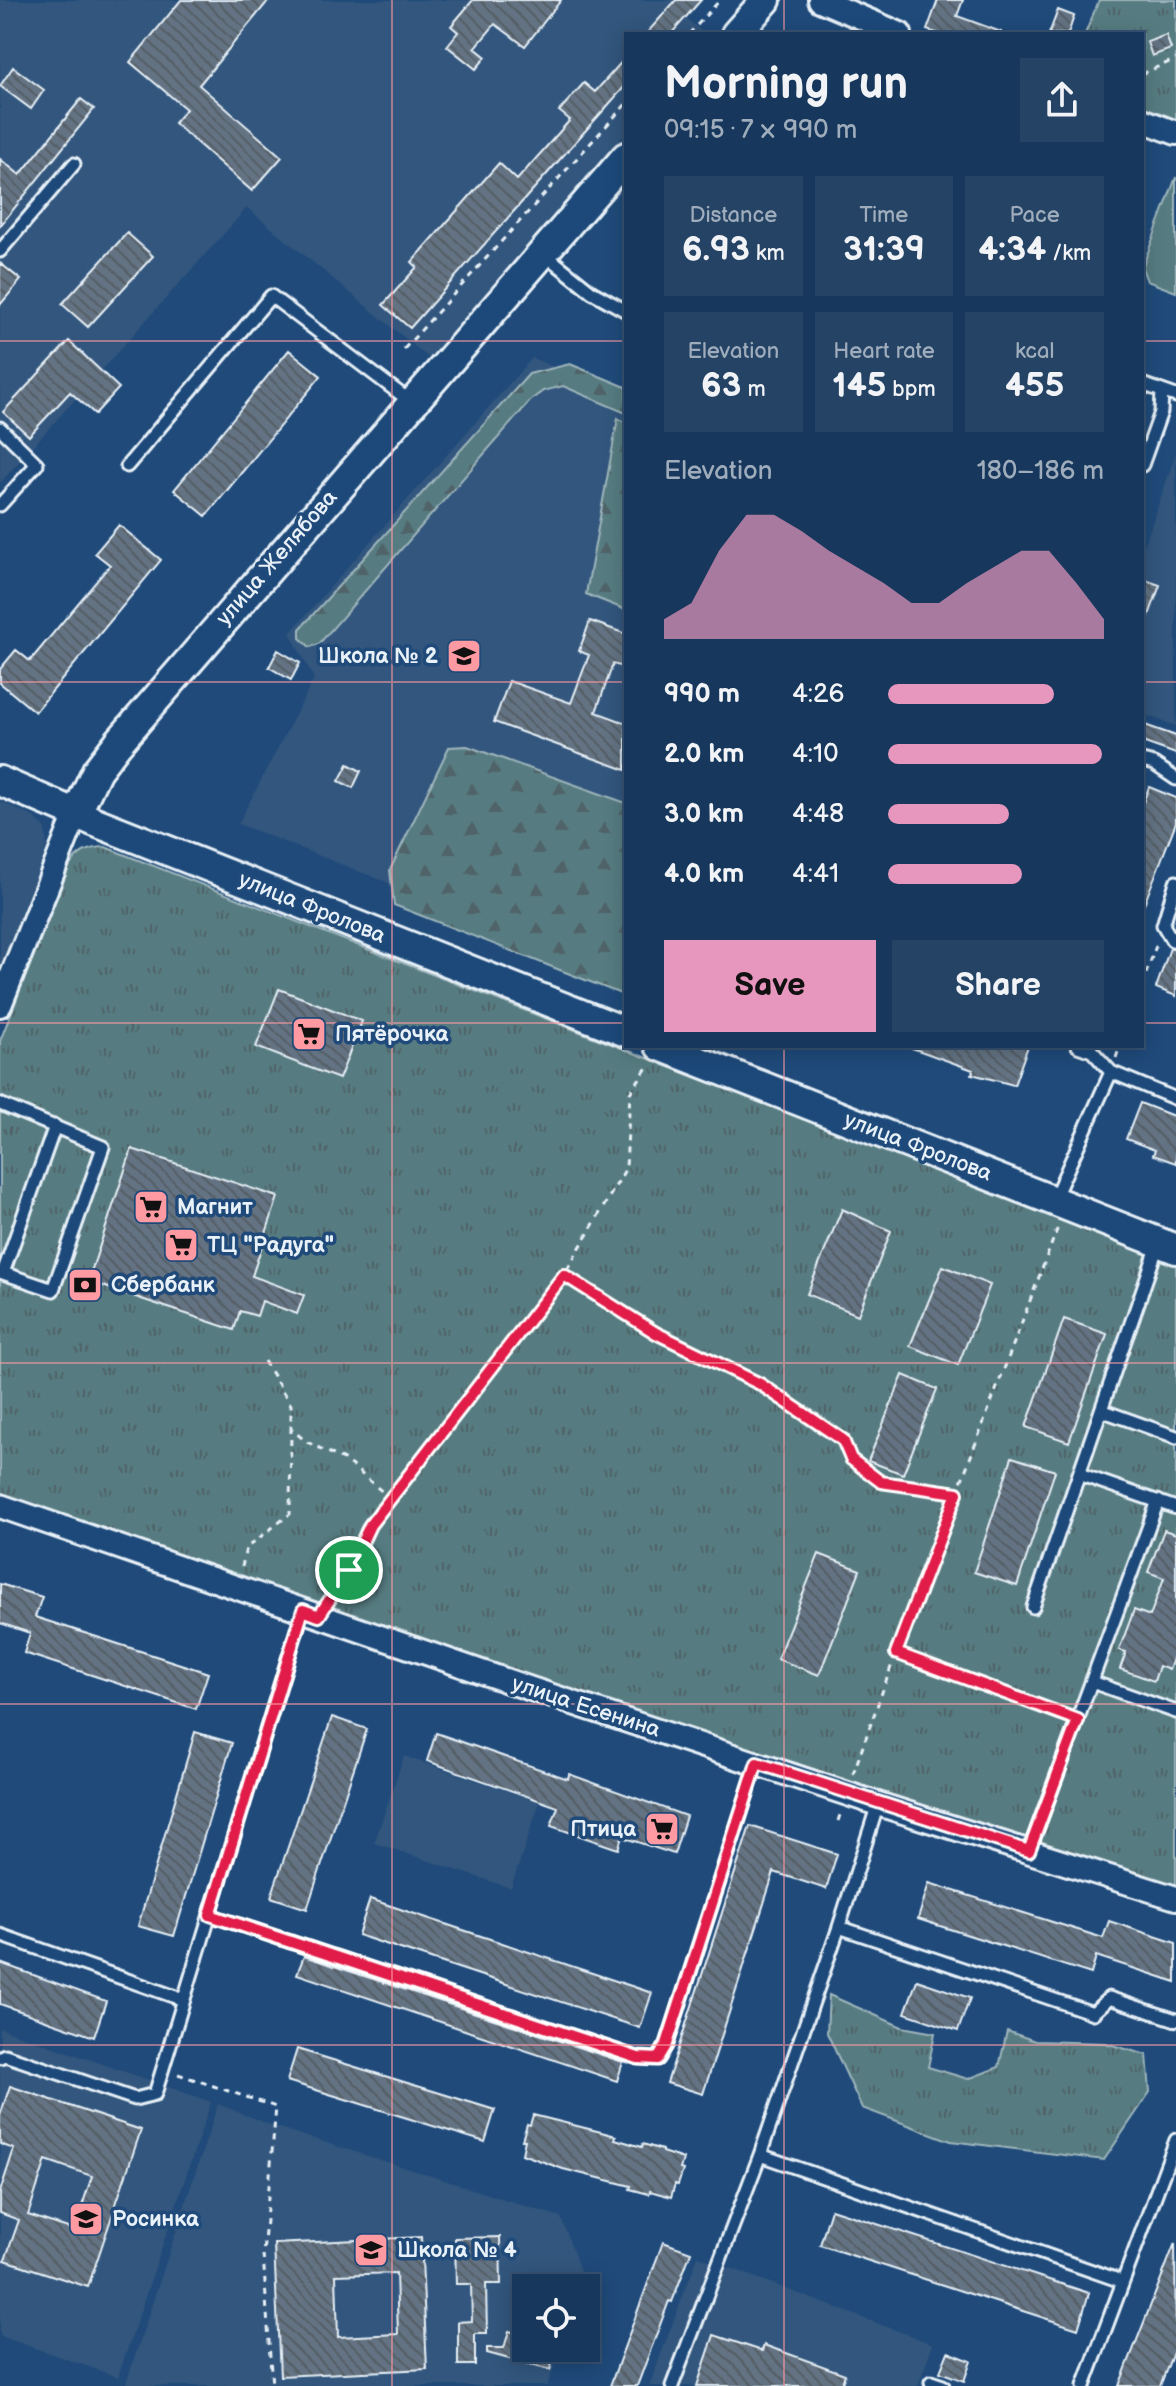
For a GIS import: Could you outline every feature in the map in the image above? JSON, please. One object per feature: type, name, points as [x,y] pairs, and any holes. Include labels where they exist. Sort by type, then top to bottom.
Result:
[{"type":"street","points":[[738,32],[766,0]]},
{"type":"street","points":[[820,0],[893,32]]},
{"type":"street","points":[[1144,121],[1176,133]]},
{"type":"street","name":"улица Желябова","points":[[0,1005],[76,814],[97,770],[624,159]]},
{"type":"street","name":"улица Фролова","points":[[0,781],[624,1031]]},
{"type":"street","name":"улица Фролова","points":[[666,1048],[1168,1246]]},
{"type":"street","name":"улица Есенина","points":[[0,1506],[531,1689],[878,1804],[1176,1898]]},
{"type":"lane","points":[[0,251],[74,164]]},
{"type":"lane","points":[[541,252],[592,292],[624,310]]},
{"type":"lane","points":[[127,466],[271,296],[412,402]]},
{"type":"lane","points":[[1144,385],[1176,396]]},
{"type":"lane","points":[[1144,459],[1161,412],[1162,392]]},
{"type":"lane","points":[[0,428],[37,464],[0,505]]},
{"type":"lane","points":[[1144,762],[1154,764],[1176,779]]},
{"type":"lane","points":[[1176,882],[1163,925],[1172,940],[1176,941]]},
{"type":"lane","points":[[1084,1048],[1092,1051],[1111,1072],[1176,1099]]},
{"type":"lane","points":[[1060,1202],[1111,1072]]},
{"type":"lane","points":[[0,1104],[55,1126],[103,1147],[53,1290],[1,1273],[55,1126]]},
{"type":"lane","points":[[1033,1607],[1101,1410],[1168,1246]]},
{"type":"lane","points":[[1101,1410],[1176,1437]]},
{"type":"lane","points":[[1079,1474],[1176,1508]]},
{"type":"lane","points":[[1029,1851],[1158,1501]]},
{"type":"lane","points":[[0,2057],[5,2055],[135,2099],[155,2094],[210,1915],[311,1613]]},
{"type":"lane","points":[[1092,1682],[1173,1711],[1176,1696]]},
{"type":"lane","points":[[210,1915],[638,2058],[658,2059],[667,2044],[757,1763]]},
{"type":"lane","points":[[672,2386],[760,2155],[878,1804]]},
{"type":"lane","points":[[839,1927],[1093,2013],[1109,1998],[1176,2020]]},
{"type":"lane","points":[[0,1935],[184,2000]]},
{"type":"lane","points":[[1084,2386],[1176,2140]]},
{"type":"lane","points":[[760,2155],[1121,2281]]},
{"type":"path","points":[[691,32],[720,0]]},
{"type":"path","points":[[1144,73],[1176,59]]},
{"type":"path","points":[[404,349],[624,106]]},
{"type":"path","points":[[1144,979],[1163,925]]},
{"type":"path","points":[[311,1613],[349,1570],[370,1525],[564,1275],[626,1168],[630,1093],[660,1048]]},
{"type":"path","points":[[846,1793],[1060,1202]]},
{"type":"path","points":[[564,1275],[656,1333],[760,1384],[843,1440],[851,1459],[881,1482],[957,1493]]},
{"type":"path","points":[[240,1580],[246,1548],[290,1514],[291,1405],[264,1361]]},
{"type":"path","points":[[291,1429],[307,1442],[346,1461],[391,1499]]},
{"type":"path","points":[[896,1653],[1078,1720]]},
{"type":"path","points":[[163,2069],[276,2107],[263,2254],[272,2386]]},
{"type":"shaded area","points":[[0,0],[703,0],[687,19],[703,32],[624,32],[624,135],[429,358],[247,208],[0,483]]},
{"type":"shaded area","name":"Школа № 2","points":[[532,358],[624,395],[624,975],[238,824],[314,679],[290,633]]},
{"type":"shaded area","points":[[1176,453],[1176,726],[1144,715],[1144,546]]},
{"type":"shaded area","points":[[0,801],[34,817],[45,827],[47,846],[0,971]]},
{"type":"shaded area","points":[[404,1756],[540,1802],[511,1888],[374,1843]]},
{"type":"shaded area","name":"Росинка","points":[[0,2028],[211,2102],[118,2377],[0,2336]]},
{"type":"shaded area","name":"Школа № 4","points":[[218,2104],[273,2126],[561,2217],[581,2274],[512,2274],[512,2362],[556,2362],[547,2386],[125,2386]]},
{"type":"shaded area","points":[[698,2256],[933,2344],[918,2386],[649,2386]]},
{"type":"green space","points":[[1099,0],[1176,0],[1176,127],[1144,116],[1144,32],[1086,32]]},
{"type":"green space","points":[[1176,177],[1176,292],[1147,281],[1144,263]]},
{"type":"green space","points":[[570,364],[624,386],[624,412],[563,386],[543,391],[531,400],[319,644],[310,647],[300,638],[300,629],[529,374]]},
{"type":"green space","points":[[618,418],[624,422],[624,609],[586,594]]},
{"type":"green space","points":[[467,746],[624,802],[624,995],[394,905],[390,870],[449,747]]},
{"type":"green space","points":[[105,847],[1176,1264],[1176,1888],[535,1680],[0,1498],[0,1041],[69,867],[84,852]]},
{"type":"green space","points":[[829,1995],[902,2027],[935,2033],[928,2067],[968,2079],[999,2067],[1007,2031],[1035,2041],[1105,2043],[1147,2055],[1150,2092],[1104,2160],[951,2141],[862,2108],[827,2033]]},
{"type":"building","points":[[181,0],[269,0],[199,85],[282,157],[252,191],[174,123],[186,109],[130,62]]},
{"type":"building","points":[[473,0],[561,0],[525,46],[495,24],[475,48],[486,57],[476,69],[447,46],[458,32],[451,26]]},
{"type":"building","points":[[676,0],[701,0],[673,32],[648,32]]},
{"type":"building","points":[[938,0],[963,0],[957,16],[1001,32],[934,32],[927,30]]},
{"type":"building","points":[[1058,10],[1074,16],[1069,32],[1050,32]]},
{"type":"building","points":[[1166,35],[1171,49],[1152,56],[1147,42]]},
{"type":"building","points":[[624,59],[624,87],[410,328],[383,305],[417,267],[412,262],[499,163],[517,180],[570,120],[559,111],[584,83],[595,92]]},
{"type":"building","points":[[13,67],[44,90],[31,109],[0,86]]},
{"type":"building","points":[[81,99],[94,109],[0,226],[0,159],[20,175]]},
{"type":"building","points":[[127,233],[153,256],[88,327],[62,304]]},
{"type":"building","points":[[0,263],[21,280],[0,305]]},
{"type":"building","points":[[69,341],[119,388],[95,414],[70,392],[29,436],[3,412]]},
{"type":"building","points":[[289,350],[321,376],[206,516],[174,490]]},
{"type":"building","points":[[119,525],[161,560],[35,712],[0,683],[0,669],[16,650],[30,661],[110,565],[95,553]]},
{"type":"building","points":[[1144,580],[1160,585],[1144,629]]},
{"type":"building","points":[[590,621],[624,633],[624,667],[613,664],[596,712],[624,722],[624,769],[494,722],[509,681],[571,703],[589,655],[579,651]]},
{"type":"building","points":[[278,650],[300,663],[291,680],[269,667]]},
{"type":"building","points":[[1144,725],[1176,736],[1176,754],[1144,743]]},
{"type":"building","points":[[348,764],[361,771],[353,788],[339,781]]},
{"type":"building","points":[[1149,787],[1176,798],[1176,822],[1144,904],[1144,800]]},
{"type":"building","points":[[1170,948],[1176,949],[1176,996],[1156,988]]},
{"type":"building","name":"Пятёрочка","points":[[279,989],[362,1021],[339,1079],[256,1047]]},
{"type":"building","points":[[912,1048],[1027,1048],[1014,1085],[972,1074],[973,1070]]},
{"type":"building","points":[[1140,1103],[1176,1117],[1176,1163],[1153,1155],[1155,1150],[1126,1139]]},
{"type":"building","name":"ТЦ \"Радуга\"","points":[[132,1149],[278,1197],[252,1276],[304,1295],[297,1314],[262,1301],[257,1316],[240,1311],[234,1330],[88,1281]]},
{"type":"building","points":[[842,1209],[891,1231],[858,1315],[807,1294]]},
{"type":"building","points":[[943,1266],[990,1285],[958,1365],[910,1346]]},
{"type":"building","points":[[1064,1319],[1107,1334],[1069,1442],[1026,1427]]},
{"type":"building","points":[[903,1375],[937,1389],[903,1474],[868,1461]]},
{"type":"building","points":[[1012,1457],[1055,1471],[1017,1586],[974,1572]]},
{"type":"building","points":[[1164,1530],[1176,1534],[1176,1650],[1169,1670],[1159,1666],[1154,1681],[1120,1669],[1126,1652],[1119,1650],[1134,1610],[1150,1616],[1164,1578],[1148,1572]]},
{"type":"building","points":[[819,1554],[860,1570],[819,1675],[777,1659]]},
{"type":"building","points":[[0,1584],[42,1597],[35,1617],[208,1673],[196,1709],[24,1653],[30,1633],[0,1623]]},
{"type":"building","points":[[332,1717],[367,1729],[307,1909],[271,1897]]},
{"type":"building","points":[[195,1732],[232,1743],[174,1936],[138,1926]]},
{"type":"building","points":[[436,1733],[568,1779],[569,1774],[686,1816],[674,1854],[622,1837],[618,1849],[551,1826],[558,1807],[427,1761]]},
{"type":"building","points":[[750,1826],[837,1854],[826,1889],[774,1872],[703,2094],[667,2083]]},
{"type":"building","points":[[929,1883],[1103,1938],[1109,1921],[1176,1943],[1176,1982],[1096,1956],[1091,1974],[918,1919]]},
{"type":"building","points":[[370,1899],[652,1993],[640,2028],[358,1935]]},
{"type":"building","points":[[304,1956],[623,2062],[617,2081],[297,1974]]},
{"type":"building","points":[[0,1963],[106,2001],[94,2037],[0,2004]]},
{"type":"building","points":[[917,1980],[970,1998],[958,2031],[905,2013]]},
{"type":"building","points":[[297,2049],[495,2110],[485,2142],[287,2081]]},
{"type":"building","points":[[10,2086],[141,2130],[88,2287],[5,2260],[19,2220],[0,2213],[0,2192],[14,2149],[0,2144],[0,2116]],"holes":[[[46,2160],[92,2176],[74,2230],[28,2215]]]},
{"type":"building","points":[[533,2115],[616,2136],[615,2139],[642,2147],[643,2144],[683,2159],[678,2185],[675,2184],[671,2197],[650,2191],[649,2194],[522,2154],[525,2140],[522,2140]]},
{"type":"building","points":[[831,2209],[1089,2293],[1078,2329],[820,2245]]},
{"type":"building","points":[[421,2237],[427,2369],[280,2376],[274,2244]],"holes":[[[396,2273],[398,2334],[338,2337],[336,2275]]]},
{"type":"building","points":[[500,2237],[501,2284],[486,2284],[487,2334],[475,2334],[475,2365],[458,2365],[458,2322],[472,2321],[471,2284],[456,2284],[455,2238]]},
{"type":"building","points":[[663,2242],[691,2252],[637,2386],[610,2386]]},
{"type":"building","points":[[1175,2243],[1176,2345],[1160,2386],[1119,2386]]},
{"type":"building","points":[[509,2331],[512,2332],[512,2360],[487,2353],[487,2348],[504,2348]]},
{"type":"building","points":[[714,2335],[762,2351],[764,2345],[845,2374],[841,2386],[697,2386]]},
{"type":"building","points":[[948,2352],[971,2361],[964,2381],[940,2372]]},
{"type":"building","points":[[520,2362],[552,2362],[550,2370]]},
{"type":"place","name":"Школа № 2","points":[[464,656]]},
{"type":"place","name":"Пятёрочка","points":[[309,1034]]},
{"type":"place","name":"Магнит","points":[[151,1207]]},
{"type":"place","name":"ТЦ \"Радуга\"","points":[[181,1245]]},
{"type":"place","name":"Сбербанк","points":[[85,1285]]},
{"type":"place","name":"Птица","points":[[662,1829]]},
{"type":"place","name":"Росинка","points":[[86,2219]]},
{"type":"place","name":"Школа № 4","points":[[371,2250]]},
{"type":"route","points":[[564,1275],[656,1333],[760,1384],[843,1440],[851,1459],[881,1482],[957,1493],[896,1653],[1078,1720],[1029,1851],[757,1763],[667,2044],[658,2059],[638,2058],[210,1915],[303,1610],[319,1616],[349,1570],[370,1525],[564,1275]]}]
